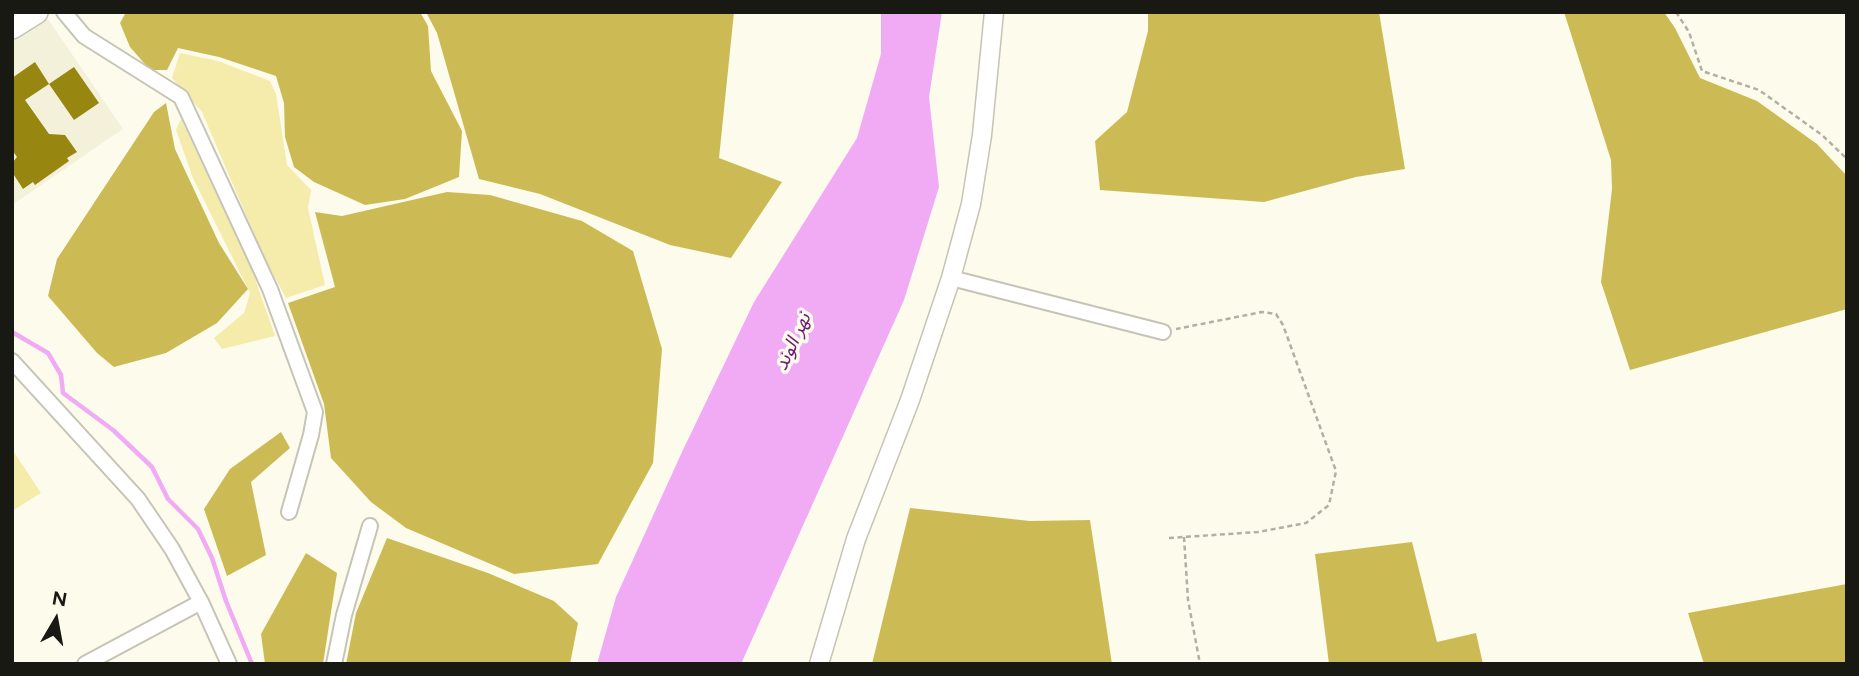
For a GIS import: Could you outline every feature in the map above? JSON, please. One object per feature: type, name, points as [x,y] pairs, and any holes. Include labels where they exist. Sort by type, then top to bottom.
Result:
[{"type":"main road","points":[[12,27],[36,12]]},
{"type":"street","points":[[64,12],[84,36],[181,97],[265,277],[315,412],[289,512]]},
{"type":"street","points":[[819,664],[856,539],[910,400],[951,278],[971,204],[982,135],[994,12]]},
{"type":"street","points":[[951,278],[1163,332]]},
{"type":"street","points":[[12,361],[138,499],[172,549],[228,660],[212,664]]},
{"type":"street","points":[[334,664],[344,615],[370,526]]},
{"type":"street","points":[[85,664],[201,602]]},
{"type":"path","points":[[1676,12],[1689,32],[1702,71],[1759,90],[1822,135],[1847,159]]},
{"type":"path","points":[[1163,332],[1262,312],[1276,314],[1283,325],[1336,471],[1329,505],[1306,523],[1258,532],[1169,538]]},
{"type":"path","points":[[1184,537],[1188,600],[1200,664]]},
{"type":"shaded area","points":[[126,12],[420,12],[428,26],[431,71],[462,131],[459,177],[405,199],[365,205],[314,182],[294,167],[285,137],[284,103],[276,76],[219,57],[178,48],[167,70],[150,70],[130,47],[120,23]]},
{"type":"shaded area","points":[[426,12],[734,12],[719,158],[782,182],[731,258],[670,245],[540,194],[479,179],[437,33]]},
{"type":"shaded area","points":[[1148,12],[1379,12],[1405,169],[1356,177],[1264,202],[1100,190],[1095,141],[1127,112],[1148,31]]},
{"type":"shaded area","points":[[1564,12],[1664,12],[1700,78],[1757,101],[1817,144],[1847,176],[1847,309],[1630,370],[1601,282],[1612,189],[1611,160]]},
{"type":"shaded area","points":[[48,19],[123,129],[12,205],[12,41]]},
{"type":"shaded area","points":[[180,53],[218,61],[270,81],[276,94],[287,165],[311,190],[308,208],[325,285],[286,298],[263,255],[202,112],[172,78]]},
{"type":"shaded area","points":[[166,103],[175,149],[219,243],[248,289],[217,323],[166,353],[114,367],[97,353],[48,296],[57,259],[154,112]]},
{"type":"shaded area","points":[[181,119],[252,270],[275,336],[222,349],[214,338],[244,313],[250,293],[193,178],[176,130]]},
{"type":"shaded area","points":[[447,192],[490,195],[582,221],[633,251],[662,349],[653,463],[598,564],[514,574],[406,528],[371,502],[331,458],[324,404],[288,303],[335,287],[315,212],[342,216]]},
{"type":"shaded area","points":[[281,432],[290,448],[251,482],[266,555],[227,576],[204,509],[230,469]]},
{"type":"shaded area","points":[[12,449],[41,493],[12,511]]},
{"type":"shaded area","points":[[910,508],[1030,521],[1090,520],[1112,664],[872,664]]},
{"type":"shaded area","points":[[387,538],[488,573],[554,601],[578,623],[570,664],[346,664],[356,613]]},
{"type":"shaded area","points":[[1412,542],[1437,642],[1476,633],[1483,664],[1329,664],[1315,554]]},
{"type":"shaded area","points":[[306,553],[337,573],[323,664],[265,664],[261,634]]},
{"type":"shaded area","points":[[1847,584],[1847,664],[1704,664],[1688,613]]},
{"type":"water","name":"نهر الوند","points":[[881,12],[942,12],[929,97],[939,187],[904,300],[741,664],[597,664],[616,597],[754,302],[857,138],[881,54]]},
{"type":"building","points":[[35,62],[49,84],[25,100],[49,134],[65,135],[77,152],[67,158],[69,161],[35,185],[33,182],[23,189],[12,172],[12,163],[17,157],[12,150],[12,78]]},
{"type":"building","points":[[74,67],[99,103],[74,120],[49,84]]},
{"type":"waterway","points":[[12,332],[48,353],[61,375],[63,393],[113,430],[152,467],[168,499],[198,529],[212,558],[252,664]]}]
